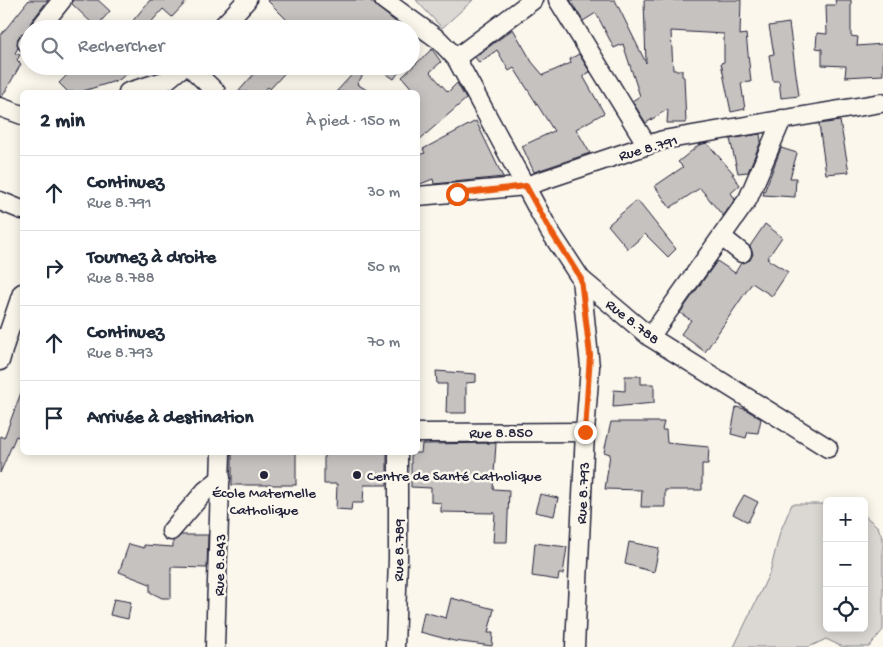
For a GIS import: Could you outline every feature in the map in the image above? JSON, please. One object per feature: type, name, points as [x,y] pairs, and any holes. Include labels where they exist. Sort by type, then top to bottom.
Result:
[{"type":"street","points":[[46,20],[62,0]]},
{"type":"street","points":[[228,20],[247,0]]},
{"type":"street","name":"Rue 8.788","points":[[384,0],[411,20]]},
{"type":"street","points":[[558,0],[647,145]]},
{"type":"street","points":[[456,58],[520,3]]},
{"type":"street","name":"Rue 8.788","points":[[420,27],[438,40],[456,58],[550,230],[581,279],[650,337],[828,448]]},
{"type":"street","points":[[134,90],[167,80],[173,75]]},
{"type":"street","points":[[198,75],[214,90]]},
{"type":"street","name":"Rue 8.791","points":[[420,196],[526,186],[663,140],[880,103]]},
{"type":"street","points":[[0,107],[20,115]]},
{"type":"street","points":[[650,337],[748,199],[782,119]]},
{"type":"street","points":[[0,201],[20,209]]},
{"type":"street","points":[[722,237],[742,254]]},
{"type":"street","name":"Rue 8.793","points":[[574,647],[590,355],[581,279]]},
{"type":"street","points":[[0,361],[3,339],[20,298]]},
{"type":"street","name":"Rue 8.850","points":[[420,433],[585,432]]},
{"type":"street","name":"Rue 8.843","points":[[215,647],[221,455]]},
{"type":"street","name":"Rue 8.789","points":[[395,647],[398,559],[398,455]]},
{"type":"street","points":[[171,531],[205,491],[220,478]]},
{"type":"shaded area","points":[[416,0],[473,0],[442,28]]},
{"type":"shaded area","points":[[792,504],[823,504],[823,632],[868,632],[868,518],[878,527],[883,539],[883,630],[869,647],[843,647],[826,639],[809,647],[734,647],[770,572],[780,532]]},
{"type":"building","points":[[29,0],[48,0],[33,20],[20,20],[20,37],[18,38],[18,48],[15,53],[20,55],[17,60],[20,66],[2,97],[0,97],[0,36]]},
{"type":"building","points":[[72,0],[98,0],[110,11],[102,20],[89,20],[72,4]]},
{"type":"building","points":[[150,0],[188,0],[172,17],[163,9],[153,20],[133,20]]},
{"type":"building","points":[[267,0],[369,0],[393,20],[287,20]]},
{"type":"building","points":[[570,0],[615,0],[646,63],[644,0],[741,0],[740,35],[746,34],[751,82],[741,83],[745,109],[731,112],[721,63],[724,62],[724,34],[671,31],[673,70],[682,70],[682,76],[684,77],[686,123],[667,123],[668,109],[646,123],[632,101],[640,96],[623,44],[614,48],[596,13],[583,21]]},
{"type":"building","points":[[835,0],[851,0],[851,36],[858,37],[857,46],[883,44],[883,75],[845,77],[846,66],[822,65],[822,49],[816,48],[817,33],[827,34],[826,5],[836,5]]},
{"type":"building","points":[[789,23],[799,96],[781,98],[779,81],[773,81],[769,55],[774,54],[769,26]]},
{"type":"building","points":[[513,29],[532,62],[543,75],[571,63],[570,59],[579,54],[590,72],[583,76],[604,113],[576,129],[590,153],[534,172],[522,146],[554,131],[514,68],[509,71],[497,50],[479,63],[475,57]]},
{"type":"building","points":[[432,49],[441,62],[430,72],[448,92],[457,83],[466,99],[420,139],[420,90],[413,90],[402,77],[404,75],[420,75],[420,60]]},
{"type":"building","points":[[67,75],[125,75],[119,80],[86,90],[66,90],[59,83]]},
{"type":"building","points":[[253,75],[283,75],[270,89],[268,87],[264,90],[240,90]]},
{"type":"building","points":[[352,75],[363,75],[357,84],[367,90],[338,90]]},
{"type":"building","points":[[388,75],[397,75],[394,79]]},
{"type":"building","points":[[476,121],[503,177],[434,184],[433,179],[420,184],[420,154],[425,153],[423,149]]},
{"type":"building","points":[[840,121],[849,172],[826,174],[819,124]]},
{"type":"building","points":[[760,134],[761,141],[748,172],[738,173],[730,139]]},
{"type":"building","points":[[707,143],[734,174],[732,174],[740,185],[731,193],[735,199],[723,216],[700,188],[670,208],[655,186],[683,167],[678,162],[699,145]]},
{"type":"building","points":[[781,148],[797,153],[790,178],[796,178],[795,197],[763,195]]},
{"type":"building","points":[[637,200],[676,249],[668,257],[645,234],[628,249],[608,225]]},
{"type":"building","points":[[765,224],[782,237],[767,259],[788,272],[772,296],[752,283],[705,352],[681,334],[691,320],[680,313],[717,261],[735,273],[741,263],[750,260],[753,254],[750,246]]},
{"type":"building","points":[[436,371],[476,374],[476,382],[466,383],[466,413],[446,413],[447,384],[437,384]]},
{"type":"building","points":[[625,376],[641,376],[641,384],[654,384],[654,403],[613,407],[614,390],[625,391]]},
{"type":"building","points":[[20,395],[20,437],[16,436],[0,473],[0,436],[4,438]]},
{"type":"building","points":[[736,407],[745,409],[761,419],[758,433],[748,432],[746,438],[731,434]]},
{"type":"building","points":[[611,422],[664,422],[662,430],[666,430],[667,443],[709,447],[708,464],[702,464],[702,490],[665,490],[665,507],[641,507],[642,490],[605,489],[610,454],[604,452]]},
{"type":"building","points":[[496,443],[493,489],[509,490],[507,542],[493,542],[495,513],[441,512],[441,503],[431,502],[431,488],[411,487],[411,455],[420,455],[422,444]]},
{"type":"building","name":"École Maternelle Catholique","points":[[232,455],[296,455],[296,485],[232,485]]},
{"type":"building","name":"Centre de Santé Catholique","points":[[324,455],[387,455],[387,485],[364,485],[363,503],[352,503],[351,510],[336,509],[337,484],[324,484]]},
{"type":"building","points":[[540,494],[558,498],[554,516],[535,512]]},
{"type":"building","points":[[744,495],[758,502],[748,522],[733,514]]},
{"type":"building","points":[[181,535],[208,535],[207,568],[171,567],[171,598],[162,598],[150,592],[150,584],[119,572],[129,544],[144,548],[144,545],[173,547],[173,541]]},
{"type":"building","points":[[629,542],[659,548],[654,572],[625,564]]},
{"type":"building","points":[[535,543],[567,547],[563,574],[559,574],[558,580],[532,576]]},
{"type":"building","points":[[451,598],[494,609],[488,633],[493,633],[492,646],[454,641],[420,632],[424,612],[446,618]]},
{"type":"building","points":[[114,599],[131,602],[128,619],[110,615]]},
{"type":"place","name":"École Maternelle Catholique","points":[[264,475]]},
{"type":"place","name":"Centre de Santé Catholique","points":[[357,475]]},
{"type":"route","points":[[457,194],[526,186],[550,230],[581,279],[590,355],[585,432]]}]
